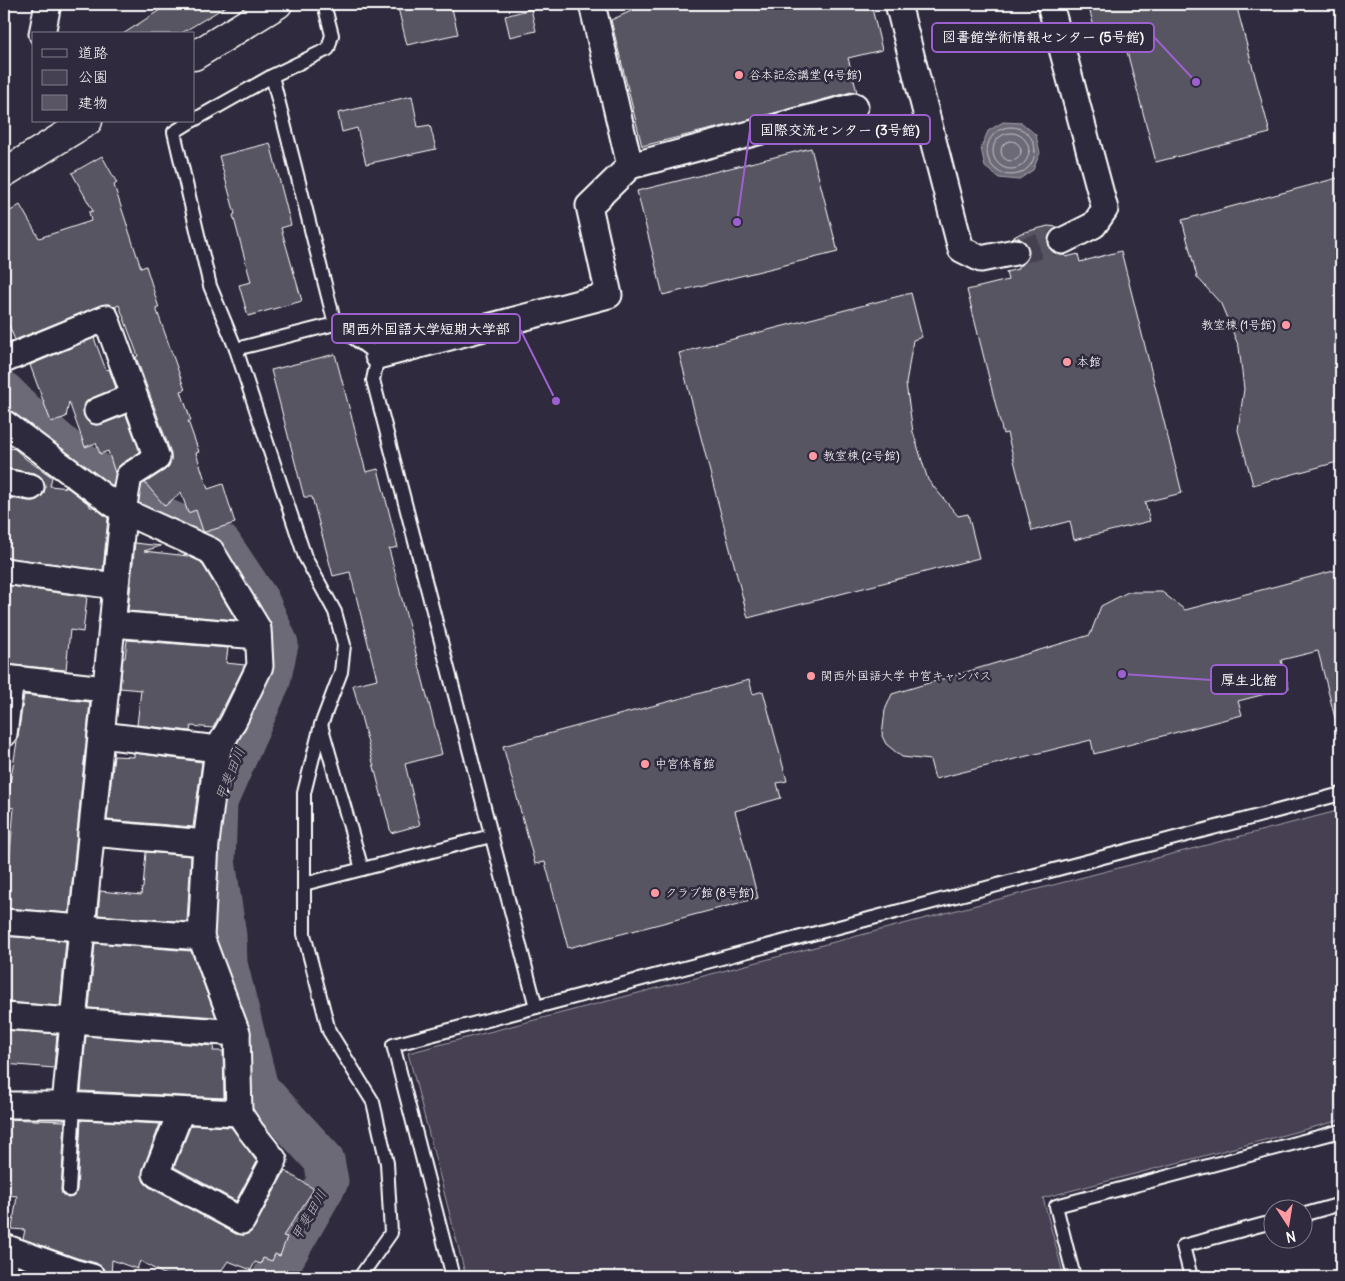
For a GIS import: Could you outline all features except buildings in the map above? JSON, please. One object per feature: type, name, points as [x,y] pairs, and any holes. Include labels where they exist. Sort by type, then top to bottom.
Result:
[{"type":"main road","points":[[195,55],[278,4]]},
{"type":"main road","points":[[4,173],[84,122]]},
{"type":"street","points":[[42,32],[48,4]]},
{"type":"street","points":[[592,4],[630,166]]},
{"type":"street","points":[[898,4],[961,249],[982,259],[1015,252]]},
{"type":"street","points":[[1050,4],[1104,209],[1094,225],[1062,241]]},
{"type":"street","points":[[378,356],[609,295],[590,206],[630,166],[855,106]]},
{"type":"street","points":[[4,360],[106,318],[157,458],[128,476],[123,508],[73,1022],[70,1105]]},
{"type":"street","points":[[97,411],[134,396]]},
{"type":"street","points":[[4,423],[123,508],[211,551],[258,629],[260,666],[218,749],[206,843],[201,937],[237,1033],[239,1113],[251,1132],[274,1160],[242,1221],[156,1174],[181,1111]]},
{"type":"street","points":[[4,482],[31,487]]},
{"type":"street","points":[[4,570],[116,586]]},
{"type":"street","points":[[112,624],[258,636]]},
{"type":"street","points":[[4,734],[7,678],[105,689]]},
{"type":"street","points":[[101,735],[218,749]]},
{"type":"street","points":[[91,832],[206,843]]},
{"type":"street","points":[[4,922],[201,937]]},
{"type":"street","points":[[4,1016],[237,1033]]},
{"type":"street","points":[[4,1105],[70,1105],[239,1113]]},
{"type":"street","points":[[4,1247],[79,1275]]},
{"type":"street","points":[[4,1251],[5,1277]]},
{"type":"lane","points":[[195,120],[272,76],[328,49],[332,35],[324,4]]},
{"type":"lane","points":[[272,76],[335,324],[378,356],[373,380],[536,1007]]},
{"type":"lane","points":[[191,122],[174,132],[210,286],[236,349],[305,557],[335,612],[344,645],[341,672],[321,725],[304,793],[304,934],[329,1031],[373,1102],[387,1163],[392,1233],[360,1277]]},
{"type":"lane","points":[[236,349],[335,324]]},
{"type":"lane","points":[[321,725],[362,869]]},
{"type":"lane","points":[[454,1277],[392,1045],[1341,794]]},
{"type":"lane","points":[[304,884],[491,836]]},
{"type":"lane","points":[[69,1190],[70,1105]]},
{"type":"lane","points":[[1074,1277],[1056,1206],[1341,1131]]},
{"type":"lane","points":[[1312,1212],[1341,1204]]},
{"type":"lane","points":[[1191,1277],[1183,1246],[1262,1225]]},
{"type":"green space","points":[[1341,810],[1341,1120],[1043,1198],[1064,1277],[466,1277],[408,1053]]},
{"type":"water","points":[[1003,122],[1022,123],[1036,135],[1040,153],[1033,170],[1018,180],[999,178],[985,167],[981,148],[988,131]]},
{"type":"waterway","name":"甲斐田川","points":[[4,392],[76,458],[159,516],[221,544],[259,601],[278,644],[270,681],[217,802],[215,861],[226,936],[227,964],[258,1088],[324,1160],[328,1181],[273,1277]]},
{"type":"tunnel","points":[[1015,252],[1062,241]]},
{"type":"place","name":"谷本記念講堂 (4号館)","points":[[739,75]]},
{"type":"place","name":"図書館学術情報センター (5号館)","points":[[1196,82]]},
{"type":"place","name":"国際交流センター (3号館)","points":[[737,222]]},
{"type":"place","name":"教室棟 (1号館)","points":[[1286,325]]},
{"type":"place","name":"本館","points":[[1067,362]]},
{"type":"place","name":"関西外国語大学短期大学部","points":[[556,401]]},
{"type":"place","name":"教室棟 (2号館)","points":[[813,456]]},
{"type":"place","name":"厚生北館","points":[[1122,674]]},
{"type":"place","name":"関西外国語大学 中宮キャンパス","points":[[811,676]]},
{"type":"place","name":"中宮体育館","points":[[645,764]]},
{"type":"place","name":"クラブ館 (8号館)","points":[[655,893]]}]
